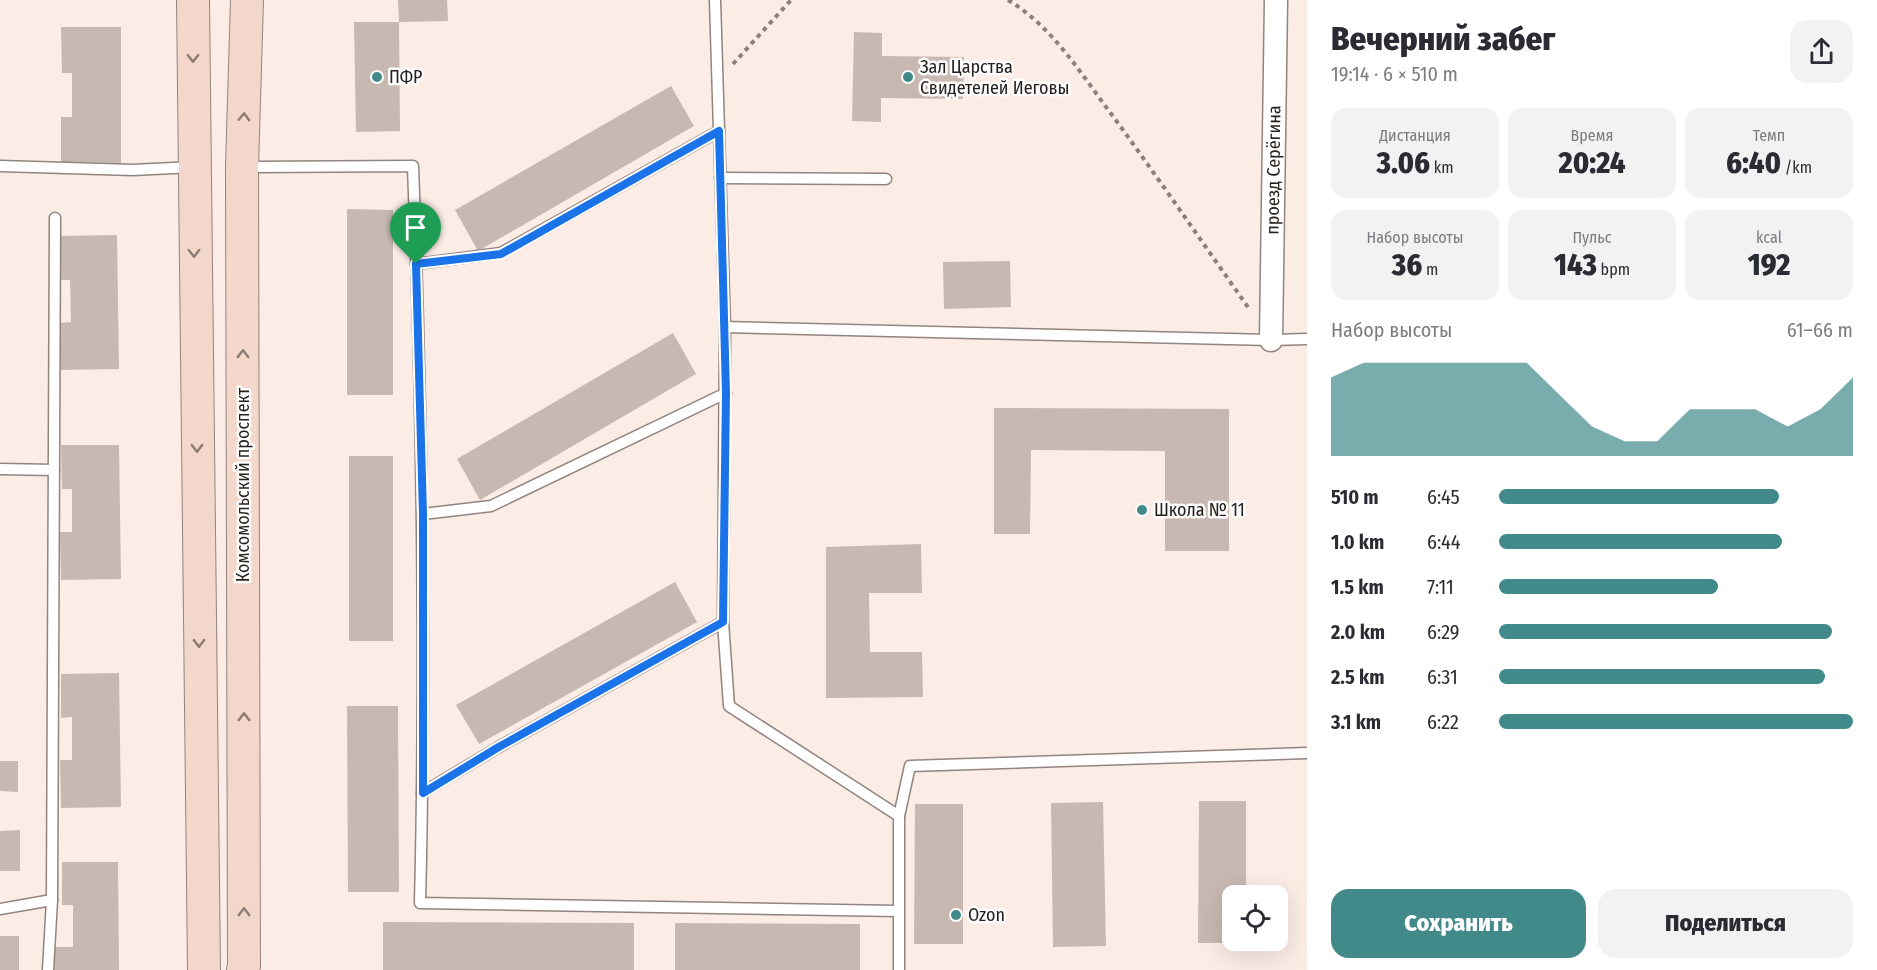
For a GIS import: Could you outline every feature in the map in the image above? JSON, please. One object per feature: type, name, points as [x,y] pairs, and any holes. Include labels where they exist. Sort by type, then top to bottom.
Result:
[{"type":"main road","points":[[193,0],[193,167],[204,970]]},
{"type":"main road","name":"Комсомольский проспект","points":[[243,970],[242,167],[247,0]]},
{"type":"street","name":"проезд Серёгина","points":[[1271,340],[1276,0]]},
{"type":"lane","points":[[715,0],[726,393],[723,622],[729,706],[899,816]]},
{"type":"lane","points":[[416,264],[501,254],[719,131]]},
{"type":"lane","points":[[0,166],[133,170],[193,167]]},
{"type":"lane","points":[[242,167],[413,166],[423,514],[423,793],[420,903],[898,911]]},
{"type":"lane","points":[[720,178],[886,179]]},
{"type":"lane","points":[[48,970],[52,900],[55,218]]},
{"type":"lane","points":[[725,327],[1307,339]]},
{"type":"lane","points":[[423,514],[491,506],[726,393]]},
{"type":"lane","points":[[0,469],[54,470]]},
{"type":"lane","points":[[423,793],[497,748],[723,622]]},
{"type":"lane","points":[[899,970],[899,816],[910,766],[1307,753]]},
{"type":"lane","points":[[0,909],[52,900]]},
{"type":"path","points":[[717,81],[792,0]]},
{"type":"path","points":[[1008,0],[1027,11],[1057,41],[1157,176],[1271,340]]},
{"type":"building","points":[[398,0],[447,0],[448,21],[399,22]]},
{"type":"building","name":"ПФР","points":[[354,22],[399,22],[400,131],[356,132]]},
{"type":"building","points":[[61,27],[121,27],[121,163],[61,162],[61,117],[72,117],[72,73],[62,73]]},
{"type":"building","name":"Зал Царства Свидетелей Иеговы","points":[[854,32],[882,33],[882,56],[964,57],[963,99],[881,98],[881,122],[852,121]]},
{"type":"building","points":[[671,86],[694,126],[478,251],[455,210]]},
{"type":"building","points":[[347,209],[393,210],[393,395],[347,395]]},
{"type":"building","points":[[117,235],[119,369],[59,370],[59,323],[71,322],[70,280],[60,280],[59,236]]},
{"type":"building","points":[[1010,261],[1011,307],[944,309],[943,262]]},
{"type":"building","points":[[673,333],[696,374],[480,500],[457,459]]},
{"type":"building","points":[[994,408],[1229,409],[1229,551],[1165,551],[1165,451],[1031,450],[1030,534],[994,534]]},
{"type":"building","points":[[61,445],[119,445],[121,579],[61,580],[60,532],[72,532],[72,489],[62,489]]},
{"type":"building","points":[[349,456],[393,456],[393,641],[349,641]]},
{"type":"building","points":[[921,544],[922,593],[869,593],[870,652],[922,652],[923,697],[826,698],[826,547]]},
{"type":"building","points":[[675,582],[697,622],[479,744],[456,705]]},
{"type":"building","points":[[119,673],[121,807],[61,808],[60,760],[72,760],[72,717],[61,718],[61,674]]},
{"type":"building","points":[[347,706],[398,706],[399,892],[348,892]]},
{"type":"building","points":[[0,761],[18,761],[18,792],[0,791]]},
{"type":"building","points":[[1199,801],[1246,801],[1246,885],[1222,885],[1222,943],[1198,943]]},
{"type":"building","points":[[1103,802],[1106,946],[1053,947],[1051,803]]},
{"type":"building","points":[[915,804],[963,804],[963,944],[914,944]]},
{"type":"building","points":[[20,830],[20,871],[0,871],[0,831]]},
{"type":"building","points":[[62,862],[118,862],[119,970],[54,970],[54,947],[73,947],[73,905],[62,905]]},
{"type":"building","points":[[383,922],[634,923],[634,970],[383,970]]},
{"type":"building","points":[[675,923],[860,924],[860,970],[675,970]]},
{"type":"building","points":[[0,936],[19,936],[19,970],[0,970]]},
{"type":"place","name":"ПФР","points":[[377,77]]},
{"type":"place","name":"Зал Царства Свидетелей Иеговы","points":[[908,77]]},
{"type":"place","name":"Школа № 11","points":[[1142,510]]},
{"type":"place","name":"Ozon","points":[[956,915]]},
{"type":"route","points":[[719,131],[726,393],[723,622],[497,748],[423,793],[423,514],[416,264],[501,254],[719,131]]}]
